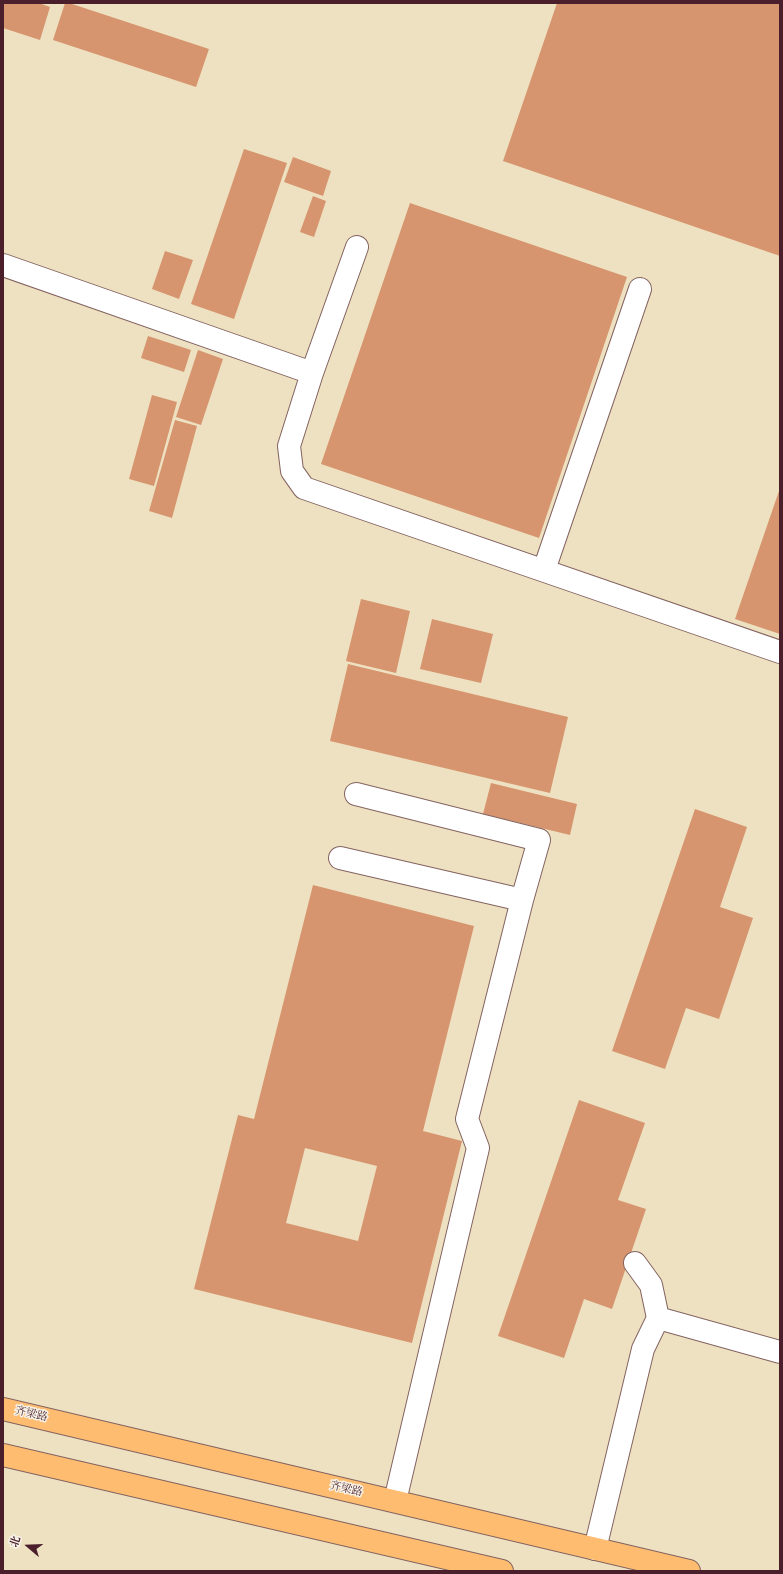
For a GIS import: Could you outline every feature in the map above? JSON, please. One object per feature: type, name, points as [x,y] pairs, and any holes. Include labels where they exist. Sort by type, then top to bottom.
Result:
[{"type":"main road","name":"齐梁路","points":[[3,1409],[689,1571]]},
{"type":"main road","points":[[3,1455],[449,1565],[502,1571]]},
{"type":"lane","points":[[357,247],[312,373],[289,446],[292,471],[304,488],[780,652]]},
{"type":"lane","points":[[3,265],[312,373]]},
{"type":"lane","points":[[544,570],[640,289]]},
{"type":"lane","points":[[356,794],[538,840],[467,1119],[478,1148],[395,1501]]},
{"type":"lane","points":[[340,858],[522,900]]},
{"type":"lane","points":[[595,1549],[643,1349],[658,1318],[651,1285],[635,1262]]},
{"type":"lane","points":[[658,1318],[780,1352]]},
{"type":"building","points":[[3,3],[39,3],[50,7],[40,40],[3,28]]},
{"type":"building","points":[[65,3],[69,3],[209,49],[196,87],[53,40]]},
{"type":"building","points":[[557,3],[780,3],[780,256],[503,161]]},
{"type":"building","points":[[244,149],[287,163],[234,319],[191,304]]},
{"type":"building","points":[[293,157],[331,171],[323,196],[284,182]]},
{"type":"building","points":[[313,196],[326,201],[314,237],[300,232]]},
{"type":"building","points":[[410,203],[627,277],[539,538],[321,464]]},
{"type":"building","points":[[165,251],[193,260],[179,299],[152,289]]},
{"type":"building","points":[[148,336],[191,350],[184,372],[141,358]]},
{"type":"building","points":[[198,350],[223,359],[201,425],[176,417]]},
{"type":"building","points":[[152,395],[177,402],[154,486],[129,479]]},
{"type":"building","points":[[175,420],[197,426],[172,518],[149,511]]},
{"type":"building","points":[[780,488],[780,634],[735,619]]},
{"type":"building","points":[[361,599],[410,611],[396,673],[346,661]]},
{"type":"building","points":[[432,619],[493,634],[481,683],[420,669]]},
{"type":"building","points":[[348,664],[568,717],[550,793],[330,741]]},
{"type":"building","points":[[491,783],[577,804],[570,835],[483,814]]},
{"type":"building","points":[[695,809],[747,827],[720,907],[753,918],[719,1019],[686,1008],[665,1069],[612,1051]]},
{"type":"building","points":[[313,885],[474,926],[423,1131],[462,1141],[412,1343],[194,1289],[238,1115],[254,1119]],"holes":[[[305,1148],[377,1166],[358,1241],[286,1223]]]},
{"type":"building","points":[[579,1100],[645,1123],[618,1200],[646,1209],[612,1309],[584,1299],[564,1358],[498,1336]]}]
